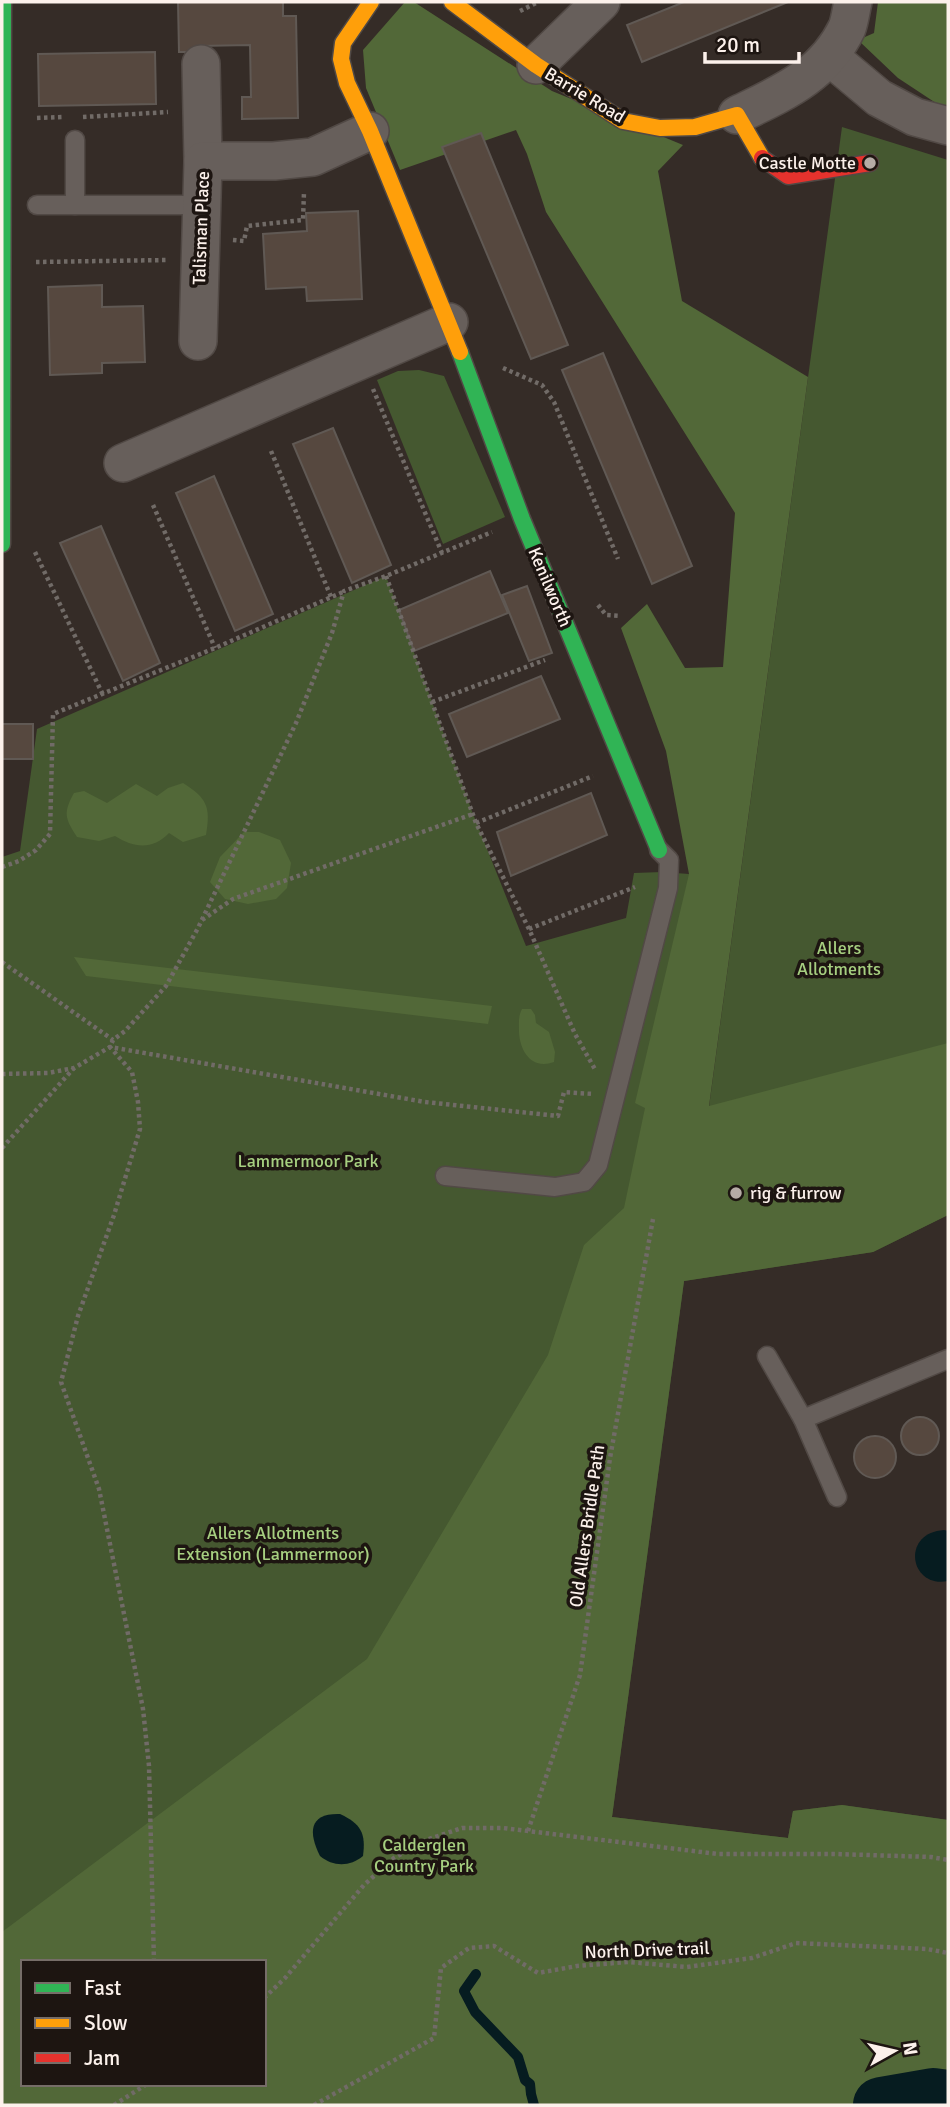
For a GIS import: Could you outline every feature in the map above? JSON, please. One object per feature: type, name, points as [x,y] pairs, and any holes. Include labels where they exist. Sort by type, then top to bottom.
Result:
[{"type":"street","points":[[2,544],[3,2]]},
{"type":"street","name":"Kenilworth","points":[[371,2],[343,43],[341,60],[347,83],[370,131],[449,322],[522,519],[659,850]]},
{"type":"street","name":"Barrie Road","points":[[452,2],[536,65],[623,121],[660,128],[695,127],[737,115],[793,88],[830,57],[848,26],[853,2]]},
{"type":"street","points":[[536,65],[601,2]]},
{"type":"street","points":[[830,57],[879,98],[915,117],[948,126]]},
{"type":"street","points":[[201,64],[203,161]]},
{"type":"street","points":[[737,115],[762,159],[788,176],[870,163]]},
{"type":"street","name":"Talisman Place","points":[[198,341],[203,161],[274,161],[313,157],[370,131]]},
{"type":"street","points":[[123,463],[449,322]]},
{"type":"lane","points":[[75,140],[75,205]]},
{"type":"lane","points":[[37,205],[75,205],[202,223]]},
{"type":"lane","points":[[445,1176],[555,1187],[584,1181],[598,1165],[668,887],[669,860],[659,850]]},
{"type":"lane","points":[[767,1356],[803,1419],[836,1497]]},
{"type":"lane","points":[[803,1419],[948,1359]]},
{"type":"path","points":[[4,120],[170,112]]},
{"type":"path","points":[[3,262],[178,260],[178,241],[202,223],[244,241],[247,226],[303,220],[305,158]]},
{"type":"path","points":[[360,360],[442,553]]},
{"type":"path","points":[[499,366],[542,385],[554,402],[618,559]]},
{"type":"path","points":[[271,451],[331,597]]},
{"type":"path","points":[[153,505],[215,649]]},
{"type":"path","points":[[2,867],[19,861],[36,850],[50,834],[53,714],[215,649],[331,597],[522,519]]},
{"type":"path","points":[[2,534],[29,537],[103,695]]},
{"type":"path","points":[[386,576],[476,822],[529,929],[575,1034],[598,1074],[602,1062]]},
{"type":"path","points":[[2,1148],[74,1068],[110,1047],[113,1040],[125,1031],[166,986],[201,921],[296,723],[332,633],[344,592]]},
{"type":"path","points":[[432,702],[576,649]]},
{"type":"path","points":[[476,822],[623,764]]},
{"type":"path","points":[[201,921],[233,899],[473,814]]},
{"type":"path","points":[[529,929],[635,887]]},
{"type":"path","points":[[2,962],[113,1040]]},
{"type":"path","points":[[110,1047],[425,1102],[558,1116],[564,1092],[596,1094],[597,1084]]},
{"type":"path","points":[[110,1047],[132,1072],[140,1129],[114,1215],[78,1316],[61,1382],[99,1489],[143,1709],[149,1766],[154,1960]]},
{"type":"path","points":[[2,1074],[48,1073],[74,1068]]},
{"type":"path","name":"Old Allers Bridle Path","points":[[528,1831],[579,1675],[610,1458],[653,1219]]},
{"type":"path","points":[[266,1996],[285,1978],[365,1885],[394,1858],[426,1840],[461,1828],[503,1828],[718,1854],[835,1854],[948,1860]]},
{"type":"path","name":"North Drive trail","points":[[314,2105],[434,2038],[441,1968],[469,1948],[494,1946],[538,1973],[577,1966],[628,1962],[687,1967],[752,1958],[796,1943],[927,1949],[948,1953]]},
{"type":"path","points":[[114,2105],[140,2087]]},
{"type":"green space","name":"Calderglen Country Park","points":[[405,2],[414,2],[552,91],[683,145],[658,171],[682,301],[808,377],[709,1106],[948,1043],[948,1215],[873,1252],[684,1281],[612,1817],[788,1838],[793,1811],[842,1805],[948,1820],[948,2105],[2,2105],[2,1932],[367,1659],[548,1355],[584,1245],[624,1208],[645,1108],[635,1103],[689,874],[666,751],[621,628],[647,604],[685,668],[723,667],[735,513],[546,212],[516,130],[400,170],[366,88],[363,50]]},
{"type":"green space","points":[[878,2],[948,2],[948,111],[898,78],[858,40],[874,33]]},
{"type":"green space","points":[[842,127],[948,160],[948,1215],[873,1252],[684,1281],[612,1817],[788,1838],[793,1811],[842,1805],[948,1820],[948,2105],[2,2105],[2,857],[20,851],[37,729],[386,576],[473,814],[526,946],[626,918],[634,873],[689,874],[709,1107]]},
{"type":"green space","points":[[419,370],[444,376],[505,517],[443,544],[377,380],[398,371]]},
{"type":"green space","points":[[183,783],[205,804],[208,817],[206,835],[183,842],[169,833],[150,845],[136,845],[115,836],[99,841],[77,837],[68,820],[68,806],[74,793],[84,791],[107,803],[136,784],[157,796],[168,788]]},
{"type":"green space","points":[[244,832],[259,832],[280,840],[291,863],[287,888],[276,899],[248,904],[225,899],[210,882],[220,857]]},
{"type":"green space","points":[[74,957],[492,1006],[488,1024],[86,976]]},
{"type":"green space","points":[[522,1009],[531,1009],[536,1023],[549,1032],[555,1052],[554,1062],[539,1064],[525,1052],[519,1032]]},
{"type":"water","points":[[948,1531],[948,1581],[935,1581],[925,1577],[918,1569],[916,1550],[921,1540],[930,1533]]},
{"type":"water","points":[[340,1814],[357,1826],[364,1841],[363,1856],[342,1864],[330,1862],[320,1856],[313,1832],[317,1821],[322,1817]]},
{"type":"building","points":[[178,2],[283,2],[283,16],[296,16],[298,118],[242,119],[242,97],[251,97],[250,45],[198,46],[198,52],[179,52]]},
{"type":"building","points":[[684,2],[788,2],[642,62],[627,25]]},
{"type":"building","points":[[155,52],[156,104],[39,106],[38,54]]},
{"type":"building","points":[[481,133],[568,345],[531,359],[442,147]]},
{"type":"building","points":[[358,211],[362,299],[307,301],[306,287],[266,289],[263,234],[307,231],[306,213]]},
{"type":"building","points":[[102,285],[102,307],[143,306],[145,362],[102,363],[102,373],[50,375],[48,287]]},
{"type":"building","points":[[603,353],[692,566],[652,584],[562,370]]},
{"type":"building","points":[[333,428],[391,565],[352,583],[293,444]]},
{"type":"building","points":[[214,476],[273,614],[235,631],[176,493]]},
{"type":"building","points":[[101,526],[160,663],[123,681],[60,543]]},
{"type":"building","points":[[490,571],[508,613],[414,651],[399,610]]},
{"type":"building","points":[[527,586],[552,653],[529,661],[502,595]]},
{"type":"building","points":[[541,676],[560,719],[467,757],[449,714]]},
{"type":"building","points":[[2,724],[33,724],[33,759],[2,759]]},
{"type":"building","points":[[591,793],[607,835],[511,876],[497,832]]},
{"type":"building","points":[[920,1417],[933,1423],[939,1436],[933,1449],[920,1455],[907,1449],[901,1436],[907,1423]]},
{"type":"building","points":[[875,1436],[890,1442],[896,1457],[890,1472],[875,1478],[860,1472],[854,1457],[860,1442]]},
{"type":"waterway","points":[[476,1974],[464,1991],[475,2012],[518,2057],[525,2080],[530,2084],[534,2105]]},
{"type":"waterway","points":[[881,2105],[933,2096],[948,2098]]},
{"type":"traffic: fast","points":[[2,544],[3,2]]},
{"type":"traffic: fast","points":[[460,352],[522,519],[659,850]]},
{"type":"traffic: slow","points":[[371,2],[343,43],[341,59],[347,83],[370,131],[460,352]]},
{"type":"traffic: slow","points":[[452,2],[536,65],[623,121],[660,128],[695,127],[737,115],[762,158]]},
{"type":"traffic: jam","points":[[762,158],[788,176],[870,163]]},
{"type":"place","name":"Castle Motte","points":[[870,163]]},
{"type":"place","name":"rig & furrow","points":[[736,1193]]},
{"type":"park label","name":"Allers Allotments","points":[[839,958]]},
{"type":"park label","name":"Lammermoor Park","points":[[308,1161]]},
{"type":"park label","name":"Allers Allotments Extension (Lammermoor)","points":[[273,1543]]}]
